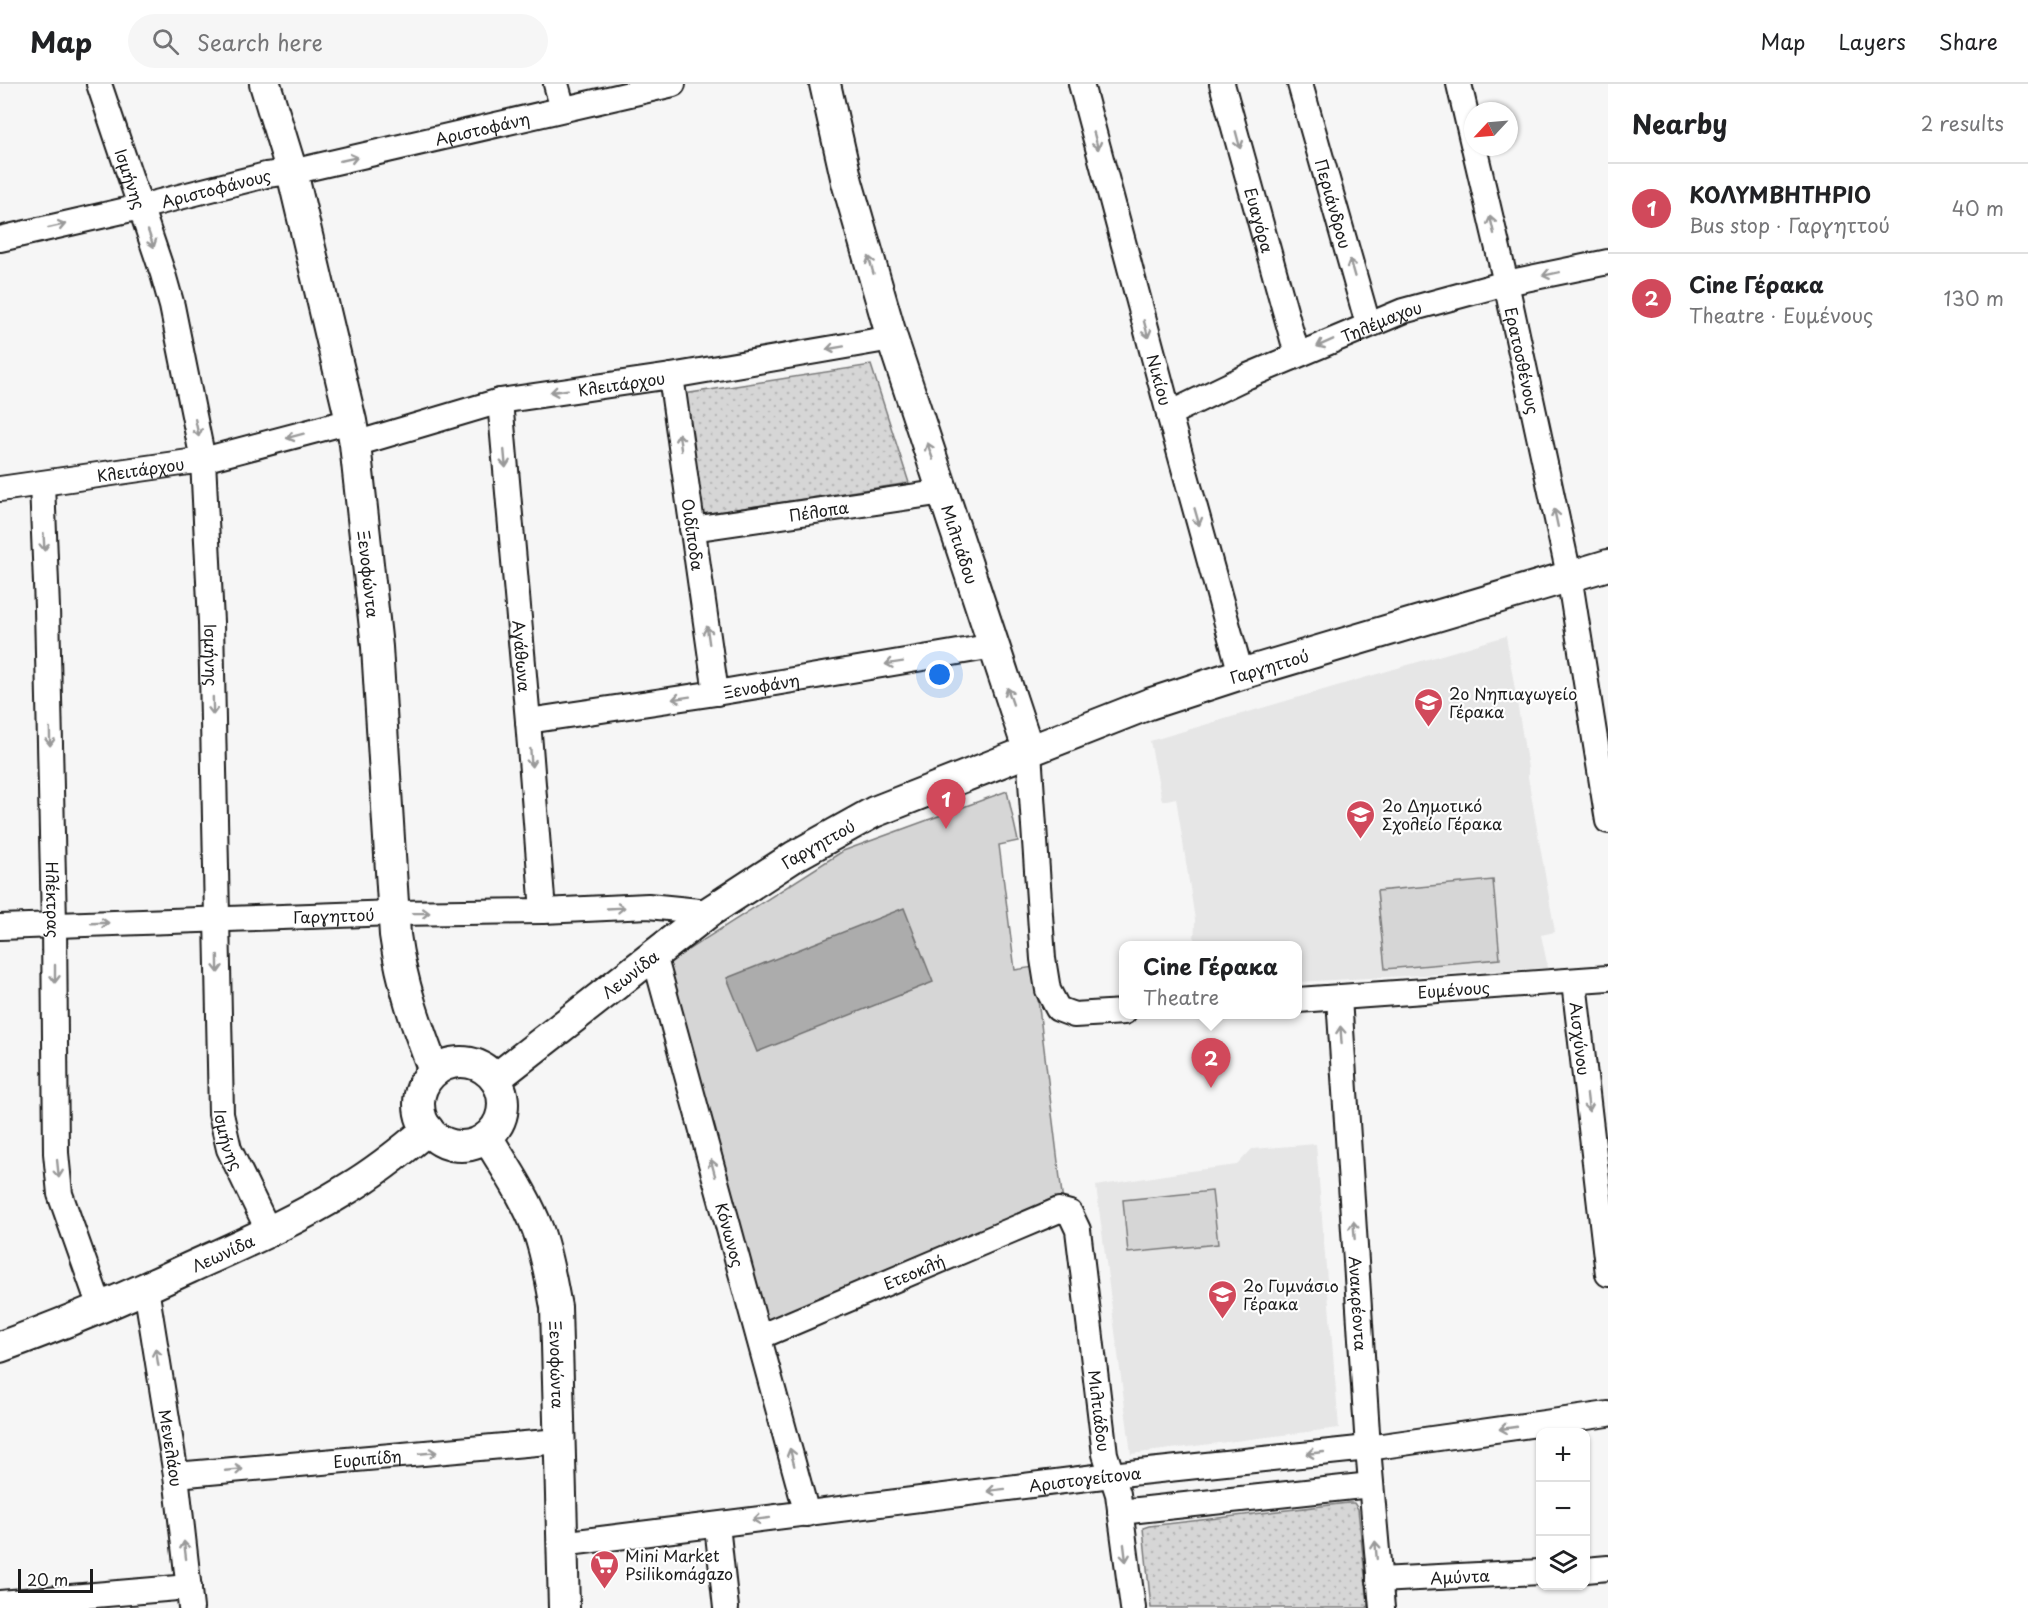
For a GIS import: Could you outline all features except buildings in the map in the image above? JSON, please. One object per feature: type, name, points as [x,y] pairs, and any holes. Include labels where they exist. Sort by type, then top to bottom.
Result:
[{"type":"street","name":"Ισμήνης","points":[[99,84],[163,274],[203,460],[211,622],[221,1114],[229,1149],[269,1232]]},
{"type":"street","name":"Ξενοφώντα","points":[[265,84],[292,172],[353,432],[377,647],[394,913],[400,969],[414,1019],[434,1071]]},
{"type":"street","points":[[556,84],[563,109]]},
{"type":"street","name":"Μιλτιάδου","points":[[825,84],[848,182],[892,338],[1029,752],[1043,958],[1048,990],[1058,1009],[1074,1015],[1119,1012]]},
{"type":"street","name":"Νικίου","points":[[1081,84],[1241,674]]},
{"type":"street","name":"Ευαγόρα","points":[[1222,84],[1298,354]]},
{"type":"street","name":"Περιάνδρου","points":[[1300,84],[1368,324]]},
{"type":"street","name":"Ερατοσθένους","points":[[1459,84],[1464,106]]},
{"type":"street","name":"Αριστοφάνη","points":[[292,172],[668,85]]},
{"type":"street","name":"Ερατοσθένους","points":[[1476,156],[1506,283],[1569,575],[1608,821]]},
{"type":"street","name":"Αριστοφάνους","points":[[0,239],[267,175],[292,172]]},
{"type":"street","name":"Τηλέμαχου","points":[[1169,414],[1298,354],[1403,310],[1506,283],[1608,262]]},
{"type":"street","name":"Κλειτάρχου","points":[[0,489],[203,460],[500,401],[671,376],[892,338]]},
{"type":"street","name":"Οιδίποδα","points":[[671,376],[716,693]]},
{"type":"street","name":"Αγάθωνα","points":[[500,401],[543,911]]},
{"type":"street","name":"Ηλέκτρας","points":[[42,484],[54,924],[56,1153],[60,1194],[100,1308]]},
{"type":"street","name":"Πέλοπα","points":[[692,529],[944,492]]},
{"type":"street","name":"Γαργηττού","points":[[0,927],[648,906],[710,912],[795,856],[874,812],[1149,704],[1241,674],[1608,565]]},
{"type":"street","name":"Ξενοφάνη","points":[[528,721],[716,693],[993,646]]},
{"type":"street","name":"Λεωνίδα","points":[[495,1079],[710,912]]},
{"type":"street","name":"Κόνωνος","points":[[654,955],[807,1514]]},
{"type":"street","name":"Ευμένους","points":[[1302,1000],[1608,978]]},
{"type":"street","name":"Αισχύνου","points":[[1574,982],[1608,1274]]},
{"type":"street","name":"Ανακρέοντα","points":[[1339,998],[1368,1448],[1382,1608]]},
{"type":"street","points":[[473,1063],[495,1079],[503,1103],[496,1127],[487,1137],[463,1146],[449,1144],[428,1130],[421,1118],[420,1092],[434,1071],[446,1064],[473,1063]]},
{"type":"street","name":"Λεωνίδα","points":[[0,1347],[100,1308],[269,1232],[348,1189],[428,1130]]},
{"type":"street","name":"Ξενοφώντα","points":[[487,1137],[537,1229],[549,1269],[556,1307],[564,1608]]},
{"type":"street","name":"Ετεοκλή","points":[[759,1337],[1059,1210],[1070,1213]]},
{"type":"street","name":"Μιλτιάδου","points":[[1070,1213],[1078,1230],[1105,1454],[1118,1494],[1132,1608]]},
{"type":"street","name":"Μενελάου","points":[[146,1288],[176,1475],[190,1597]]},
{"type":"street","name":"Αριστογείτονα","points":[[561,1544],[1111,1475],[1368,1448],[1608,1414]]},
{"type":"street","name":"Ευριπίδη","points":[[176,1475],[559,1441]]},
{"type":"street","points":[[1120,1512],[1371,1485]]},
{"type":"street","points":[[717,1525],[726,1608]]},
{"type":"street","points":[[1590,1570],[1608,1568]]},
{"type":"street","name":"Αμύντα","points":[[1379,1580],[1536,1572]]},
{"type":"street","points":[[0,1603],[190,1597]]},
{"type":"shaded area","points":[[871,365],[909,483],[703,514],[684,394]]},
{"type":"shaded area","name":"2ο Δημοτικό Σχολείο Γέρακα","points":[[1506,636],[1555,932],[1541,935],[1548,968],[1302,982],[1302,941],[1194,941],[1195,920],[1176,798],[1162,801],[1150,741]]},
{"type":"shaded area","points":[[1007,791],[1018,841],[999,845],[1015,970],[1034,967],[1063,1203],[763,1330],[661,967],[843,851]]},
{"type":"shaded area","points":[[1493,880],[1500,959],[1385,969],[1377,891]]},
{"type":"shaded area","points":[[904,908],[933,982],[757,1052],[727,978]]},
{"type":"shaded area","name":"2ο Γυμνάσιο Γέρακα","points":[[1316,1144],[1339,1428],[1131,1454],[1096,1186],[1237,1165],[1252,1149]]},
{"type":"shaded area","points":[[1212,1191],[1218,1244],[1128,1253],[1123,1200]]},
{"type":"shaded area","points":[[1354,1503],[1358,1509],[1367,1608],[1151,1608],[1143,1528]]},
{"type":"place","name":"2ο Νηπιαγωγείο Γέρακα","points":[[1428,728]]},
{"type":"place","name":"ΚΟΛΥΜΒΗΤΗΡΙΟ","points":[[946,829]]},
{"type":"place","name":"2ο Δημοτικό Σχολείο Γέρακα","points":[[1361,840]]},
{"type":"place","name":"Cine Γέρακα","points":[[1211,1088]]},
{"type":"place","name":"2ο Γυμνάσιο Γέρακα","points":[[1222,1320]]},
{"type":"place","name":"Mini Market Psilikomágazo","points":[[604,1590]]}]
